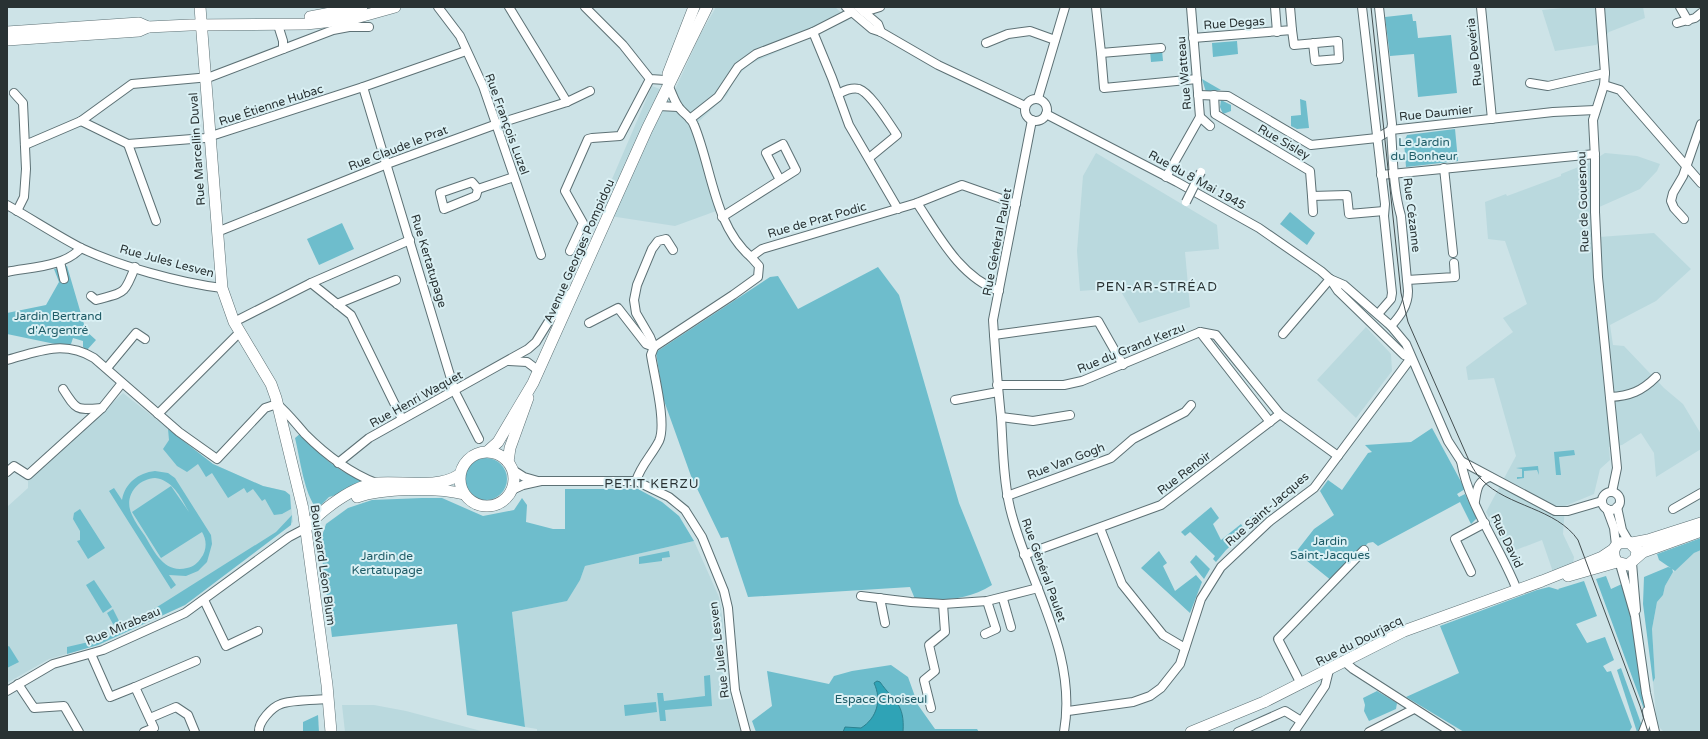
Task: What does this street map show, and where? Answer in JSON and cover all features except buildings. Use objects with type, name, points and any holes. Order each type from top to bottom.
[{"type":"main road","name":"Rue Marcellin Duval","points":[[200,7],[222,288]]},
{"type":"main road","points":[[266,24],[362,7]]},
{"type":"main road","points":[[7,40],[138,31],[148,27],[201,24],[306,24],[352,19],[395,7]]},
{"type":"main road","name":"Avenue Georges Pompidou","points":[[647,128],[659,106],[694,7]]},
{"type":"main road","name":"Avenue Georges Pompidou","points":[[488,451],[498,442],[539,371],[667,84],[707,7]]},
{"type":"main road","points":[[7,32],[139,23],[148,27]]},
{"type":"main road","name":"Rue Jules Lesven","points":[[222,288],[237,327],[271,384],[278,404]]},
{"type":"main road","name":"Avenue Georges Pompidou","points":[[511,466],[510,448],[522,420],[533,383]]},
{"type":"main road","name":"Boulevard Léon Blum","points":[[278,404],[306,528],[331,732]]},
{"type":"main road","points":[[488,451],[499,454],[511,466],[514,480],[512,490],[502,501],[489,506],[474,503],[464,494],[461,488],[459,474],[461,468],[469,458],[481,452],[488,451]]},
{"type":"main road","name":"Rue Jules Lesven","points":[[306,528],[328,507],[357,490],[376,483],[446,481],[459,474]]},
{"type":"main road","points":[[306,528],[311,527],[345,502],[367,493],[436,491],[464,494]]},
{"type":"main road","points":[[1701,523],[1645,541],[1631,543],[1622,541],[1615,547],[1614,558],[1619,563],[1634,561],[1643,552],[1701,531]]},
{"type":"main road","points":[[1631,543],[1637,550],[1634,561]]},
{"type":"main road","name":"Rue du Dourjacq","points":[[1192,732],[1264,702],[1404,631],[1542,581],[1602,557],[1615,547]]},
{"type":"main road","name":"Rue du Dourjacq","points":[[1542,581],[1584,572],[1611,563],[1619,563]]},
{"type":"street","name":"Rue François Luzel","points":[[438,7],[460,36],[483,86],[541,255]]},
{"type":"street","points":[[509,7],[567,102]]},
{"type":"street","points":[[585,7],[623,45],[650,79],[667,84],[678,107],[690,119],[709,166],[722,216],[730,233],[759,266],[758,276],[733,295],[654,347],[651,355],[662,423],[659,440],[642,466],[636,481]]},
{"type":"street","points":[[690,119],[718,97],[738,66],[757,54],[813,32],[855,10],[880,7]]},
{"type":"street","points":[[1038,98],[1065,7]]},
{"type":"street","points":[[1096,7],[1104,88],[1197,79]]},
{"type":"street","name":"Rue Watteau","points":[[1166,177],[1200,117],[1191,7]]},
{"type":"street","name":"Rue Degas","points":[[1275,7],[1277,32]]},
{"type":"street","points":[[1290,7],[1294,45],[1313,43]]},
{"type":"street","points":[[1362,7],[1381,175],[1392,293],[1391,299],[1378,314]]},
{"type":"street","name":"Rue Cézanne","points":[[1379,7],[1392,124],[1391,130],[1398,205],[1401,216],[1408,280],[1408,300],[1403,312],[1390,326]]},
{"type":"street","name":"Rue Devéria","points":[[1481,7],[1492,119]]},
{"type":"street","name":"Rue de Gouesnou","points":[[1600,7],[1605,73],[1604,85],[1595,110],[1592,128],[1595,154],[1595,212],[1598,277],[1617,468],[1612,492]]},
{"type":"street","points":[[1680,7],[1688,21]]},
{"type":"street","points":[[855,10],[878,24],[881,32]]},
{"type":"street","points":[[855,10],[872,29],[881,32],[938,65],[1025,106]]},
{"type":"street","points":[[1677,23],[1688,21],[1701,13]]},
{"type":"street","points":[[278,25],[283,41],[283,49]]},
{"type":"street","points":[[25,145],[81,121],[132,84],[205,79],[333,30],[369,26]]},
{"type":"street","name":"Rue Degas","points":[[1193,38],[1292,30]]},
{"type":"street","points":[[986,43],[1008,34],[1030,31],[1055,40]]},
{"type":"street","points":[[813,32],[849,125],[898,209]]},
{"type":"street","points":[[1101,53],[1161,48]]},
{"type":"street","name":"Rue Étienne Hubac","points":[[128,144],[209,137],[363,87],[466,51]]},
{"type":"street","points":[[1530,83],[1548,86],[1605,73]]},
{"type":"street","name":"Avenue Georges Pompidou","points":[[570,251],[582,223],[565,191],[588,139],[620,136],[650,79]]},
{"type":"street","points":[[1604,85],[1620,90],[1701,183]]},
{"type":"street","name":"Rue Kertatupage","points":[[363,87],[455,392],[479,439]]},
{"type":"street","points":[[838,94],[852,88],[860,89],[871,100],[896,135],[869,158]]},
{"type":"street","name":"Rue Claude le Prat","points":[[217,232],[387,164],[497,124],[567,102],[590,91]]},
{"type":"street","points":[[14,93],[23,103],[26,169],[24,197],[17,211]]},
{"type":"street","name":"Rue Daumier","points":[[1198,95],[1228,96],[1312,145],[1376,138],[1391,130],[1595,110]]},
{"type":"street","name":"Rue Sisley","points":[[1214,95],[1215,114],[1310,171],[1312,196]]},
{"type":"street","points":[[1038,98],[1046,104],[1046,114],[1040,120],[1032,120],[1025,114],[1025,106],[1030,100],[1038,98]]},
{"type":"street","points":[[659,106],[678,107]]},
{"type":"street","name":"Rue du 8 Mai 1945","points":[[1046,114],[1259,228],[1330,279],[1344,285],[1378,314],[1406,344],[1448,441],[1461,460],[1555,511],[1568,511],[1602,501]]},
{"type":"street","points":[[1200,117],[1210,126]]},
{"type":"street","name":"Rue Général Paulet","points":[[1032,120],[993,320],[1007,496],[1017,537],[1058,642],[1064,669],[1068,711],[1064,732]]},
{"type":"street","points":[[81,121],[128,144],[156,221]]},
{"type":"street","points":[[1684,219],[1674,208],[1671,201],[1672,193],[1683,176],[1701,124]]},
{"type":"street","points":[[1381,175],[1595,154]]},
{"type":"street","points":[[1444,168],[1453,253]]},
{"type":"street","points":[[1186,202],[1201,172]]},
{"type":"street","points":[[478,189],[514,177]]},
{"type":"street","points":[[722,216],[780,180]]},
{"type":"street","points":[[472,182],[478,189],[476,196],[444,208],[440,193],[472,182]]},
{"type":"street","name":"Rue de Prat Podic","points":[[751,257],[762,249],[917,204],[962,185],[1016,204]]},
{"type":"street","points":[[1313,212],[1312,196],[1347,195],[1349,214],[1384,211]]},
{"type":"street","points":[[917,204],[954,257],[985,285],[999,291]]},
{"type":"street","name":"Rue Jules Lesven","points":[[7,205],[81,248],[103,257],[199,286],[222,288]]},
{"type":"street","points":[[654,347],[636,313],[634,300],[637,285],[652,249],[658,241],[666,239],[673,250]]},
{"type":"street","points":[[158,414],[237,327],[251,314],[311,283],[410,240]]},
{"type":"street","points":[[7,272],[60,262],[69,258],[81,248]]},
{"type":"street","points":[[60,262],[64,279]]},
{"type":"street","points":[[1408,280],[1455,277],[1454,263]]},
{"type":"street","points":[[91,296],[96,300],[121,293],[127,288],[135,267]]},
{"type":"street","points":[[1283,334],[1330,279]]},
{"type":"street","name":"Rue du 8 Mai 1945","points":[[1330,279],[1338,290],[1404,355],[1412,358]]},
{"type":"street","points":[[337,304],[396,280]]},
{"type":"street","name":"Rue Henri Waquet","points":[[338,463],[369,438],[455,392],[528,349],[536,342],[549,321],[579,282]]},
{"type":"street","points":[[311,283],[351,315],[402,420]]},
{"type":"street","points":[[588,323],[618,308],[646,344],[654,347]]},
{"type":"street","points":[[994,335],[1098,321],[1123,365]]},
{"type":"street","points":[[107,368],[136,332],[145,339]]},
{"type":"street","points":[[1200,332],[1216,335],[1280,414],[1338,456]]},
{"type":"street","points":[[1200,332],[1270,422]]},
{"type":"street","name":"Rue du Grand Kerzu","points":[[998,389],[1064,385],[1090,379],[1200,332]]},
{"type":"street","points":[[7,360],[61,347],[75,348],[85,352],[107,368],[122,383],[193,443],[217,459],[265,408],[278,404]]},
{"type":"street","points":[[527,362],[528,349]]},
{"type":"street","name":"Rue Saint-Jacques","points":[[1068,711],[1115,706],[1150,696],[1170,679],[1180,664],[1201,599],[1221,567],[1270,521],[1314,488],[1412,358]]},
{"type":"street","points":[[509,361],[527,362],[539,371]]},
{"type":"street","points":[[1610,397],[1626,396],[1643,390],[1656,377]]},
{"type":"street","points":[[7,472],[14,466],[28,476],[102,408],[122,383]]},
{"type":"street","points":[[63,389],[74,406],[81,409],[102,408]]},
{"type":"street","points":[[954,400],[998,389]]},
{"type":"street","name":"Rue Jules Lesven","points":[[278,404],[322,450],[338,463],[376,483]]},
{"type":"street","name":"Rue Van Gogh","points":[[1007,496],[1111,458],[1133,439],[1185,412],[1191,405]]},
{"type":"street","name":"Rue Renoir","points":[[1024,555],[1161,505],[1280,414]]},
{"type":"street","points":[[1001,417],[1033,421],[1070,415]]},
{"type":"street","name":"Rue David","points":[[1461,460],[1464,475],[1475,502],[1517,590]]},
{"type":"street","name":"Rue Jules Lesven","points":[[511,466],[524,477],[541,481]]},
{"type":"street","points":[[1475,502],[1478,487],[1481,482],[1490,477]]},
{"type":"street","name":"Rue Jules Lesven","points":[[512,490],[523,485],[541,481],[636,481],[656,489],[676,502],[694,523],[702,537],[724,591],[728,608],[735,690],[746,732]]},
{"type":"street","points":[[1615,547],[1612,521],[1607,509],[1603,506],[1602,501],[1604,495],[1612,492],[1617,494],[1620,499],[1617,507],[1622,530],[1631,543]]},
{"type":"street","points":[[1673,509],[1701,493]]},
{"type":"street","points":[[1607,509],[1612,510],[1617,507]]},
{"type":"street","points":[[1471,572],[1455,539],[1485,524]]},
{"type":"street","name":"Rue Mirabeau","points":[[7,691],[53,664],[103,650],[184,613],[289,537],[306,528]]},
{"type":"street","points":[[1100,528],[1122,584],[1163,635],[1185,648]]},
{"type":"street","points":[[1301,684],[1278,639],[1364,550]]},
{"type":"street","points":[[1634,561],[1636,600],[1635,616]]},
{"type":"street","points":[[1619,563],[1635,616],[1646,692],[1648,720],[1644,732]]},
{"type":"street","points":[[861,596],[943,604],[988,601],[1038,588]]},
{"type":"street","points":[[880,598],[885,623]]},
{"type":"street","points":[[1003,598],[1011,626]]},
{"type":"street","points":[[204,600],[226,646],[258,631]]},
{"type":"street","points":[[985,634],[996,629],[988,601]]},
{"type":"street","points":[[931,708],[924,680],[935,671],[929,645],[944,632],[943,604]]},
{"type":"street","points":[[91,654],[110,697],[196,661]]},
{"type":"street","points":[[1345,662],[1350,667],[1451,732]]},
{"type":"street","points":[[1294,732],[1325,686],[1329,670]]},
{"type":"street","points":[[18,684],[34,708],[64,706],[79,732]]},
{"type":"street","points":[[135,687],[156,730],[144,732]]},
{"type":"street","points":[[1646,692],[1655,732]]},
{"type":"street","points":[[259,732],[260,723],[263,719],[281,704],[328,699]]},
{"type":"street","points":[[150,718],[176,707],[188,715],[195,732]]},
{"type":"street","points":[[1369,732],[1380,729],[1414,709]]},
{"type":"street","points":[[1238,732],[1285,711],[1301,721]]},
{"type":"shaded area","points":[[716,7],[835,7],[849,20],[750,64],[735,78],[727,95],[693,127],[719,210],[675,226],[597,214],[652,86],[673,94],[700,35]]},
{"type":"shaded area","points":[[1573,7],[1643,7],[1645,18],[1609,32],[1596,45],[1555,51],[1542,10]]},
{"type":"shaded area","points":[[1096,153],[1217,225],[1219,249],[1185,252],[1190,307],[1139,323],[1119,288],[1080,291],[1077,251],[1083,176]]},
{"type":"shaded area","points":[[1605,153],[1637,156],[1660,164],[1657,171],[1640,189],[1597,208],[1599,237],[1654,233],[1691,269],[1656,301],[1610,325],[1613,345],[1624,346],[1664,388],[1683,404],[1701,434],[1701,449],[1656,477],[1654,453],[1641,433],[1622,445],[1609,447],[1610,460],[1600,469],[1594,494],[1565,506],[1563,534],[1574,557],[1573,565],[1553,572],[1542,540],[1508,553],[1486,512],[1516,456],[1494,378],[1468,380],[1466,367],[1513,332],[1503,318],[1527,304],[1505,241],[1488,239],[1485,202],[1506,194],[1507,196],[1561,176],[1561,174],[1591,162]]},
{"type":"shaded area","points":[[1366,327],[1391,354],[1392,371],[1356,418],[1317,380]]},
{"type":"shaded area","points":[[123,393],[213,464],[263,486],[285,491],[290,495],[293,522],[185,605],[98,645],[49,659],[7,683],[7,507],[28,488],[28,481]]},
{"type":"shaded area","points":[[694,541],[719,597],[723,621],[726,682],[741,732],[537,732],[537,729],[525,727],[512,612],[566,601],[580,580],[585,566]]},
{"type":"shaded area","points":[[1701,550],[1701,732],[1664,732],[1657,725],[1653,682],[1655,678],[1652,629],[1657,602],[1663,595],[1665,586],[1673,572],[1694,553]]},
{"type":"shaded area","points":[[877,681],[880,682],[898,704],[902,715],[903,732],[843,732],[845,727],[861,728],[871,719],[878,702],[878,696],[874,683]]},
{"type":"shaded area","points":[[342,705],[374,705],[406,711],[485,732],[345,732]]},
{"type":"green space","points":[[1412,14],[1413,21],[1416,21],[1418,38],[1451,35],[1457,93],[1418,97],[1414,54],[1390,56],[1385,17]]},
{"type":"green space","points":[[1237,41],[1238,54],[1213,57],[1212,43]]},
{"type":"green space","points":[[1162,50],[1163,61],[1151,62],[1150,51]]},
{"type":"green space","points":[[1202,79],[1221,90],[1206,92]]},
{"type":"green space","points":[[1300,99],[1306,101],[1309,128],[1297,129],[1291,126],[1291,116],[1301,115]]},
{"type":"green space","points":[[1221,100],[1231,105],[1231,111],[1223,114],[1220,107]]},
{"type":"green space","name":"Le Jardin du Bonheur","points":[[1455,129],[1458,161],[1406,167],[1404,142],[1407,135]]},
{"type":"green space","points":[[1290,212],[1315,233],[1307,245],[1280,224]]},
{"type":"green space","points":[[342,223],[354,249],[319,265],[307,239]]},
{"type":"green space","name":"Jardin Bertrand d'Argentré","points":[[67,266],[86,331],[96,340],[87,350],[83,347],[83,341],[73,338],[71,344],[55,344],[7,334],[7,313],[46,305],[59,282],[54,269]]},
{"type":"green space","points":[[878,267],[899,295],[959,503],[992,585],[964,597],[935,600],[915,599],[910,587],[748,597],[728,537],[721,538],[691,476],[663,398],[656,352],[770,277],[778,276],[798,309]]},
{"type":"green space","name":"Jardin Saint-Jacques","points":[[1432,428],[1465,489],[1457,494],[1459,497],[1465,494],[1477,518],[1471,524],[1460,502],[1378,546],[1373,542],[1368,543],[1332,581],[1296,552],[1314,529],[1334,515],[1320,491],[1328,480],[1342,490],[1368,453],[1372,452],[1365,445],[1411,442]]},
{"type":"green space","points":[[168,429],[213,464],[263,486],[285,491],[290,495],[291,509],[282,514],[274,515],[265,499],[262,501],[253,489],[247,493],[244,488],[228,498],[212,473],[206,477],[198,464],[187,472],[177,466],[163,449],[169,440]]},
{"type":"green space","points":[[301,433],[315,449],[339,469],[368,481],[350,491],[329,497],[317,509],[306,485],[295,438]]},
{"type":"green space","points":[[1574,450],[1575,455],[1559,457],[1561,475],[1556,475],[1554,452]]},
{"type":"green space","points":[[482,458],[490,458],[498,461],[504,467],[507,479],[504,491],[498,497],[490,500],[482,500],[474,497],[468,491],[465,483],[465,475],[468,467],[474,461]]},
{"type":"green space","points":[[1538,466],[1539,475],[1537,470],[1524,471],[1524,478],[1517,479],[1517,477],[1522,477],[1522,469],[1516,468]]},
{"type":"green space","points":[[155,471],[168,473],[175,478],[211,535],[212,544],[207,562],[198,571],[186,576],[169,575],[176,585],[171,589],[109,491],[114,488],[122,500],[129,484],[143,474]],"holes":[[[148,479],[161,479],[167,482],[176,490],[189,512],[171,486],[132,512],[161,558],[202,532],[205,542],[204,552],[198,562],[193,566],[179,569],[172,568],[161,560],[132,515],[129,502],[133,490],[137,485]]]},
{"type":"green space","name":"Jardin de Kertatupage","points":[[565,489],[638,489],[662,502],[679,516],[694,541],[585,566],[580,580],[567,601],[512,612],[525,727],[467,715],[457,624],[332,637],[320,542],[326,524],[348,508],[372,500],[442,498],[483,516],[514,510],[522,498],[527,505],[526,522],[553,529],[565,529]]},
{"type":"green space","points":[[1211,507],[1219,518],[1213,524],[1221,540],[1241,524],[1246,532],[1226,550],[1216,562],[1213,559],[1215,556],[1190,532],[1185,536],[1181,532]]},
{"type":"green space","points":[[80,509],[105,548],[88,559],[77,541],[80,540],[80,531],[73,519],[74,513]]},
{"type":"green space","points":[[1256,514],[1261,521],[1250,530],[1244,521]]},
{"type":"green space","points":[[292,515],[291,525],[185,605],[98,645],[67,654],[67,647],[106,638],[127,626],[276,532]]},
{"type":"green space","points":[[1701,538],[1701,550],[1694,553],[1675,571],[1659,560],[1657,554]]},
{"type":"green space","points":[[669,551],[670,557],[662,558],[662,561],[639,564],[639,557]]},
{"type":"green space","points":[[1159,551],[1167,563],[1163,566],[1175,591],[1196,575],[1202,582],[1190,613],[1141,568]]},
{"type":"green space","points":[[1196,555],[1210,569],[1204,579],[1190,562]]},
{"type":"green space","points":[[1668,567],[1672,568],[1673,572],[1665,586],[1663,595],[1657,602],[1652,629],[1655,678],[1653,682],[1643,604],[1644,577]]},
{"type":"green space","points":[[1606,576],[1611,589],[1624,583],[1635,638],[1645,712],[1596,579]]},
{"type":"green space","points":[[94,580],[112,607],[103,613],[86,585]]},
{"type":"green space","points":[[1584,581],[1597,616],[1576,624],[1587,643],[1605,637],[1614,660],[1603,666],[1607,672],[1611,671],[1632,727],[1629,732],[1464,732],[1406,697],[1459,673],[1440,626],[1537,590],[1549,587],[1559,590],[1558,589]]},
{"type":"green space","points":[[113,609],[120,623],[117,626],[113,624],[107,613]]},
{"type":"green space","points":[[9,646],[19,662],[7,668],[7,647]]},
{"type":"green space","name":"Espace Choiseul","points":[[891,665],[908,677],[918,705],[935,729],[977,729],[979,732],[756,732],[752,721],[772,706],[767,671],[829,684],[834,676],[852,671]]},
{"type":"green space","points":[[1621,668],[1643,729],[1637,732],[1617,670]]},
{"type":"green space","points":[[710,675],[712,706],[665,710],[666,721],[660,721],[657,693],[663,693],[664,701],[705,696],[704,676]]},
{"type":"green space","points":[[1377,691],[1397,703],[1396,709],[1369,721],[1364,711],[1365,705],[1363,698]]},
{"type":"green space","points":[[656,702],[657,712],[625,716],[624,705]]},
{"type":"green space","points":[[318,715],[319,732],[303,732],[303,722]]},
{"type":"tram line","points":[[1371,7],[1401,293],[1408,322],[1477,475],[1493,489],[1505,496],[1557,521],[1569,529],[1578,540],[1640,706],[1648,732]]},
{"type":"district","name":"PEN-AR-STRÉAD","points":[[1157,286]]},
{"type":"district","name":"PETIT KERZU","points":[[652,483]]}]
